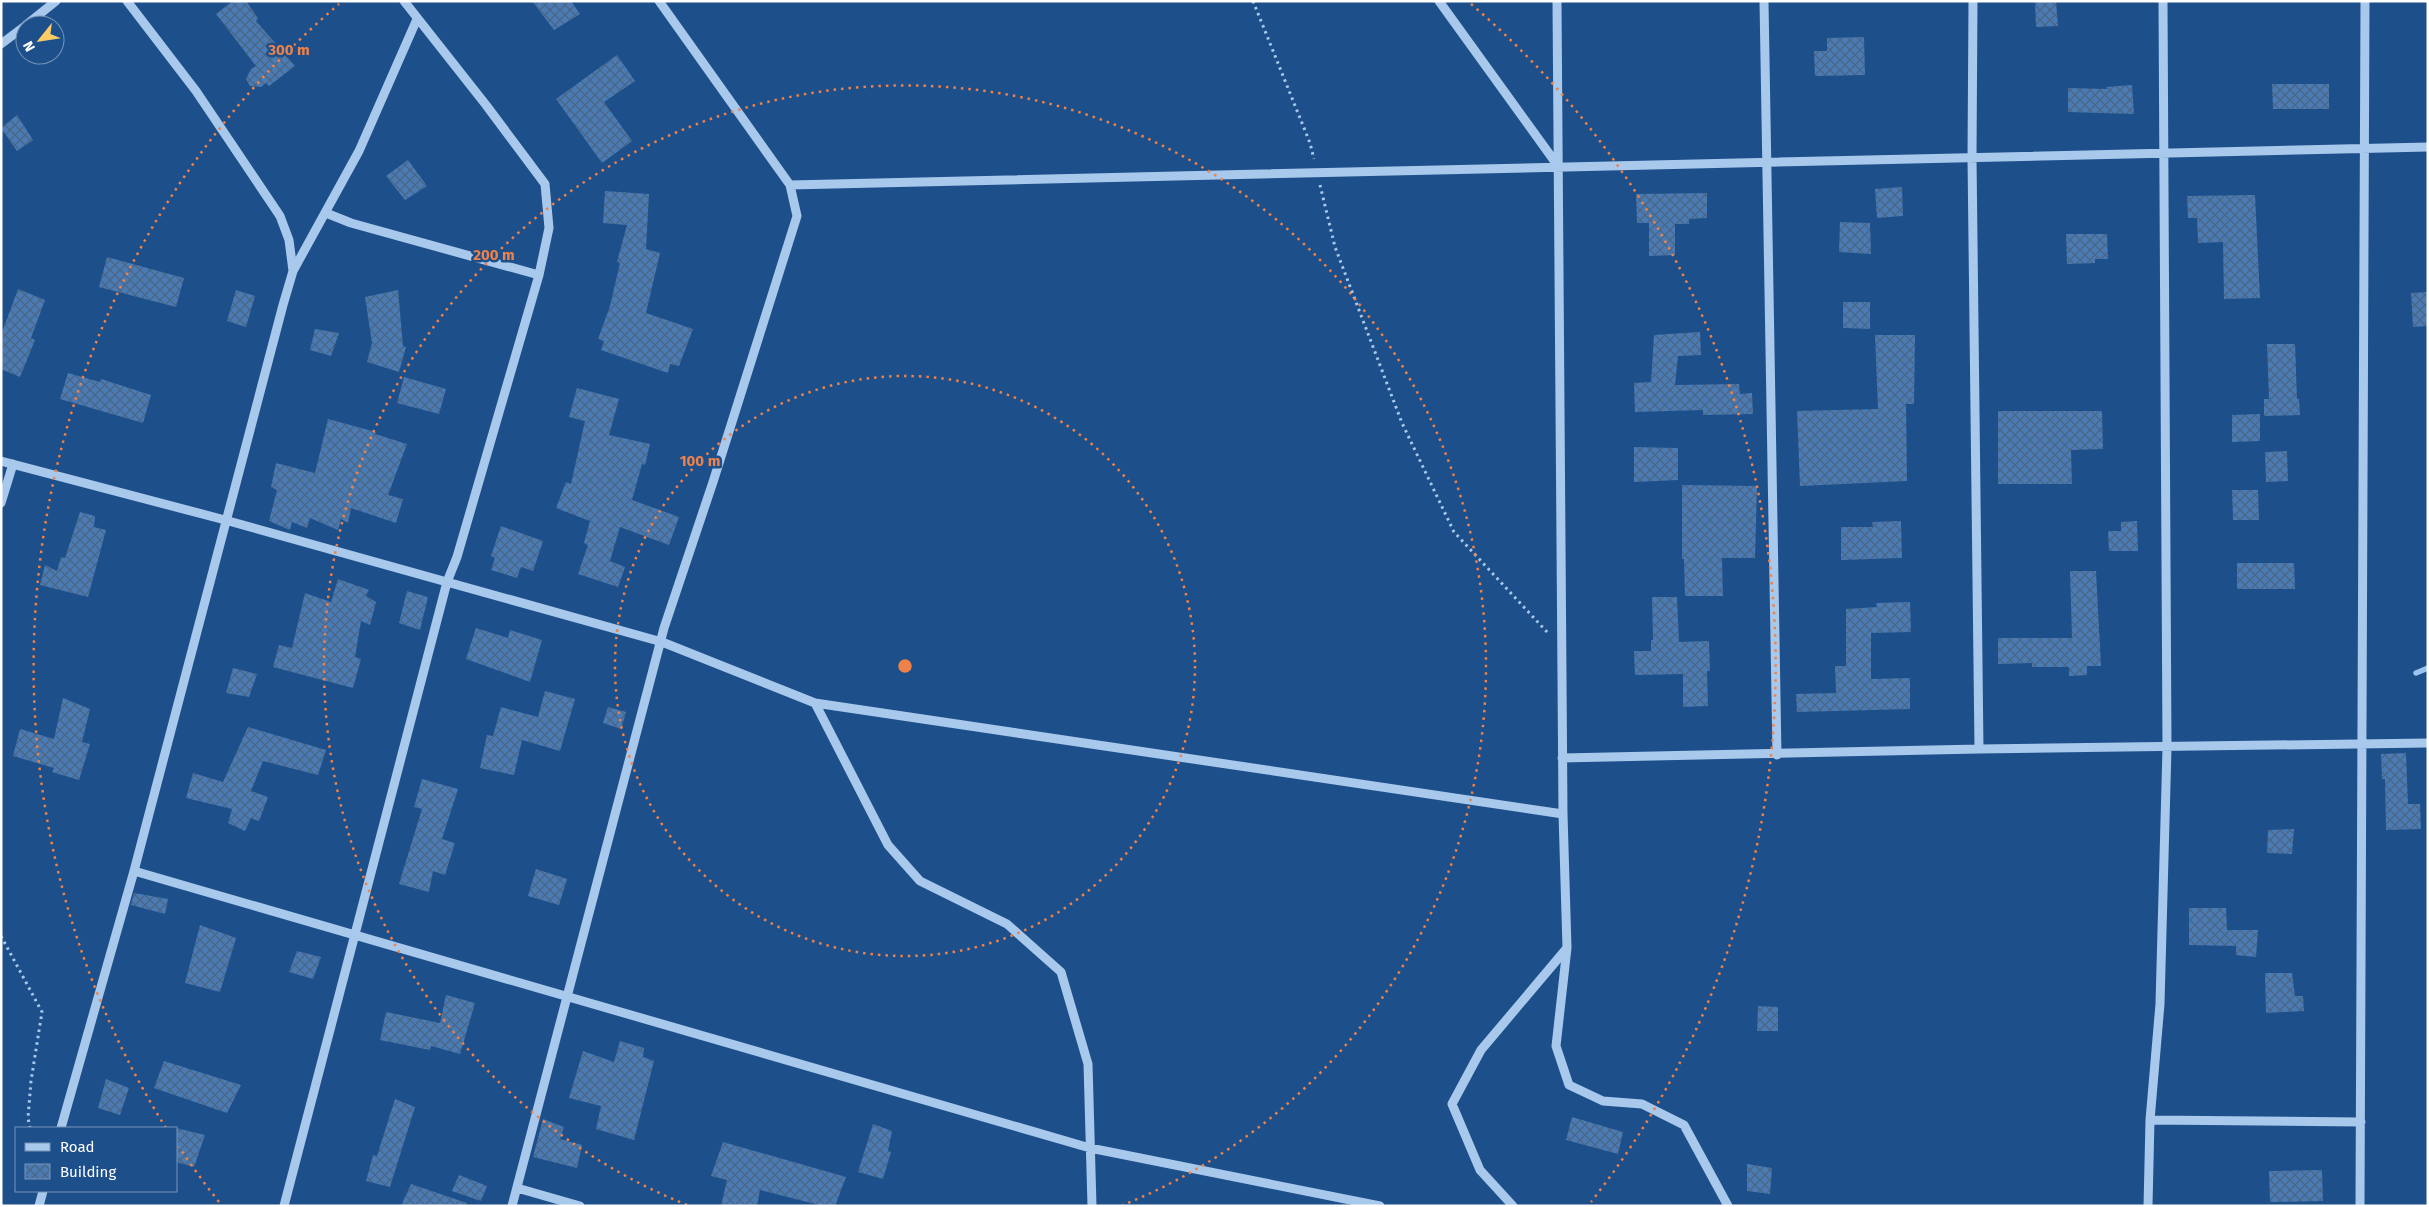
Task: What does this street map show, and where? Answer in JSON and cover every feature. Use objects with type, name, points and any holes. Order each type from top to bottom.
[{"type":"street","points":[[38,15],[56,1]]},
{"type":"street","points":[[127,1],[196,92],[280,216],[289,240],[293,271]]},
{"type":"street","points":[[284,1206],[447,582],[457,557],[539,275],[549,228],[545,184],[404,1]]},
{"type":"street","points":[[512,1206],[662,642],[664,628],[713,482],[797,216],[790,185],[659,1]]},
{"type":"street","points":[[1439,1],[1558,166]]},
{"type":"street","points":[[1557,1],[1562,758],[1567,948],[1556,1046],[1569,1085],[1603,1101],[1642,1104],[1684,1125],[1728,1206]]},
{"type":"street","points":[[1764,1],[1778,755]]},
{"type":"street","points":[[1973,1],[1972,157],[1979,749]]},
{"type":"street","points":[[2148,1206],[2150,1120],[2160,1004],[2167,748],[2163,1]]},
{"type":"street","points":[[2360,1206],[2365,1]]},
{"type":"street","points":[[61,1127],[134,871],[225,520],[293,271],[360,151],[417,19]]},
{"type":"street","points":[[1,44],[15,33]]},
{"type":"street","points":[[790,185],[2428,146]]},
{"type":"street","points":[[326,213],[351,223],[539,275]]},
{"type":"street","points":[[1,461],[225,520],[662,642],[815,703],[1563,814]]},
{"type":"street","points":[[1,503],[13,464]]},
{"type":"street","points":[[815,703],[888,845],[920,881],[1007,924],[1061,972],[1088,1064],[1092,1206]]},
{"type":"street","points":[[1562,758],[1778,755],[1979,749],[2167,748],[2428,743]]},
{"type":"street","points":[[134,871],[1090,1148],[1380,1206]]},
{"type":"street","points":[[1513,1206],[1480,1170],[1452,1104],[1481,1050],[1567,948]]},
{"type":"street","points":[[2150,1120],[2361,1122]]},
{"type":"street","points":[[517,1188],[580,1206]]},
{"type":"street","points":[[39,1206],[43,1192]]},
{"type":"path","points":[[1253,1],[1310,143],[1334,247],[1402,424],[1454,532],[1562,647]]},
{"type":"path","points":[[1,936],[42,1012],[31,1081],[28,1118],[30,1127]]},
{"type":"building","points":[[233,1],[246,1],[258,18],[256,21],[295,66],[269,86],[266,83],[261,87],[250,86],[246,79],[251,69],[256,66],[216,14]]},
{"type":"building","points":[[532,1],[571,1],[580,14],[554,30]]},
{"type":"building","points":[[2035,1],[2056,1],[2058,26],[2036,27]]},
{"type":"building","points":[[1864,37],[1865,75],[1815,76],[1814,51],[1827,51],[1827,38]]},
{"type":"building","points":[[617,55],[635,81],[604,102],[632,141],[602,163],[556,99]]},
{"type":"building","points":[[2272,84],[2329,84],[2329,109],[2273,109]]},
{"type":"building","points":[[2132,85],[2134,114],[2068,112],[2068,88],[2107,89],[2106,87]]},
{"type":"building","points":[[17,115],[33,140],[17,151],[1,128]]},
{"type":"building","points":[[408,160],[427,186],[405,200],[386,176]]},
{"type":"building","points":[[1902,187],[1903,216],[1877,218],[1875,189]]},
{"type":"building","points":[[605,191],[649,194],[646,249],[660,253],[646,313],[693,329],[679,366],[670,364],[668,373],[601,350],[604,341],[598,339],[610,306],[620,263],[617,262],[627,225],[603,223]]},
{"type":"building","points":[[1707,193],[1707,218],[1689,219],[1689,224],[1675,224],[1675,255],[1649,256],[1649,223],[1637,223],[1636,194]]},
{"type":"building","points":[[2255,195],[2260,298],[2224,299],[2223,242],[2198,243],[2197,218],[2188,218],[2187,196]]},
{"type":"building","points":[[1840,222],[1870,223],[1871,254],[1839,252]]},
{"type":"building","points":[[2066,234],[2107,234],[2108,259],[2095,259],[2095,263],[2067,264]]},
{"type":"building","points":[[107,257],[184,278],[176,307],[99,287]]},
{"type":"building","points":[[18,289],[45,300],[31,338],[35,340],[20,377],[1,369],[1,335]]},
{"type":"building","points":[[236,290],[255,296],[246,327],[227,321]]},
{"type":"building","points":[[398,290],[403,346],[406,347],[399,372],[367,362],[372,343],[365,297]]},
{"type":"building","points":[[2428,292],[2428,326],[2413,327],[2411,293]]},
{"type":"building","points":[[1843,302],[1870,302],[1870,329],[1843,328]]},
{"type":"building","points":[[315,329],[339,333],[331,356],[310,350]]},
{"type":"building","points":[[1700,332],[1701,355],[1678,356],[1675,385],[1739,384],[1740,394],[1752,393],[1753,414],[1703,415],[1703,410],[1635,412],[1634,383],[1651,382],[1654,335]]},
{"type":"building","points":[[1875,335],[1915,335],[1914,404],[1906,404],[1907,481],[1800,486],[1797,411],[1878,409]]},
{"type":"building","points":[[2267,344],[2295,344],[2297,399],[2299,399],[2300,415],[2264,416],[2264,399],[2269,399]]},
{"type":"building","points":[[68,373],[100,382],[101,379],[151,395],[143,423],[60,399]]},
{"type":"building","points":[[404,377],[446,389],[439,414],[397,403]]},
{"type":"building","points":[[577,388],[619,399],[609,435],[650,444],[645,465],[642,464],[632,500],[679,517],[669,545],[620,527],[610,561],[625,567],[618,587],[578,574],[588,545],[584,543],[590,521],[556,508],[566,482],[571,484],[585,421],[569,417]]},
{"type":"building","points":[[1998,411],[2102,411],[2103,449],[2071,450],[2072,484],[1998,484]]},
{"type":"building","points":[[2260,414],[2260,441],[2232,442],[2232,415]]},
{"type":"building","points":[[328,419],[376,432],[375,434],[407,444],[388,495],[403,499],[396,523],[351,508],[348,523],[341,519],[338,530],[310,518],[307,528],[292,522],[290,530],[269,521],[277,490],[271,487],[276,463],[315,473]]},
{"type":"building","points":[[1634,447],[1678,448],[1678,480],[1634,482]]},
{"type":"building","points":[[2287,451],[2288,481],[2266,482],[2265,452]]},
{"type":"building","points":[[1682,485],[1757,486],[1755,558],[1722,558],[1723,596],[1685,596],[1684,559],[1682,559]]},
{"type":"building","points":[[2232,490],[2258,490],[2259,520],[2233,520]]},
{"type":"building","points":[[80,512],[95,516],[94,527],[106,530],[88,597],[40,585],[45,565],[57,571],[61,557],[65,558]]},
{"type":"building","points":[[1901,521],[1902,558],[1841,560],[1841,527],[1873,527],[1872,522]]},
{"type":"building","points":[[2137,521],[2138,551],[2109,551],[2108,531],[2121,531],[2121,522]]},
{"type":"building","points":[[501,526],[543,541],[533,571],[521,567],[517,578],[491,570],[495,558],[491,556]]},
{"type":"building","points":[[2237,563],[2294,563],[2295,589],[2237,589]]},
{"type":"building","points":[[2070,571],[2096,571],[2101,666],[2087,666],[2087,675],[2069,676],[2069,667],[2032,667],[2032,663],[1998,664],[1998,638],[2072,638]]},
{"type":"building","points":[[338,579],[369,590],[366,596],[376,602],[370,625],[361,621],[355,657],[361,659],[353,688],[273,667],[279,645],[292,648],[305,593],[331,602]]},
{"type":"building","points":[[407,591],[428,597],[420,630],[399,623]]},
{"type":"building","points":[[1652,597],[1677,597],[1679,642],[1709,641],[1710,671],[1707,671],[1708,706],[1683,707],[1683,674],[1635,675],[1634,651],[1651,651],[1651,640],[1653,640]]},
{"type":"building","points":[[1910,602],[1911,632],[1871,633],[1871,679],[1910,678],[1910,709],[1797,712],[1796,694],[1836,693],[1835,666],[1846,666],[1846,609],[1877,607],[1876,603]]},
{"type":"building","points":[[476,628],[508,638],[510,630],[542,640],[530,682],[466,659]]},
{"type":"building","points":[[233,668],[257,674],[249,697],[226,693]]},
{"type":"building","points":[[545,691],[575,699],[560,751],[522,740],[514,775],[480,768],[487,735],[493,736],[501,707],[538,717]]},
{"type":"building","points":[[63,698],[90,709],[82,742],[90,744],[79,780],[52,772],[54,768],[13,756],[20,729],[54,739]]},
{"type":"building","points":[[608,707],[626,712],[621,729],[603,723]]},
{"type":"building","points":[[248,727],[326,750],[318,775],[263,761],[251,791],[268,797],[259,821],[251,818],[245,831],[228,823],[232,809],[186,798],[193,773],[223,782]]},
{"type":"building","points":[[2406,753],[2408,804],[2420,804],[2421,829],[2386,830],[2385,779],[2382,779],[2381,754]]},
{"type":"building","points":[[422,779],[458,789],[442,839],[455,843],[445,875],[433,871],[429,892],[399,884],[422,809],[414,807]]},
{"type":"building","points":[[2294,829],[2292,854],[2267,853],[2268,830]]},
{"type":"building","points":[[536,869],[567,879],[559,905],[528,896]]},
{"type":"building","points":[[134,893],[168,899],[165,914],[131,905]]},
{"type":"building","points":[[2189,908],[2226,908],[2227,930],[2258,930],[2256,957],[2236,955],[2236,946],[2189,945]]},
{"type":"building","points":[[200,925],[236,938],[220,992],[185,983]]},
{"type":"building","points":[[297,951],[321,957],[313,979],[289,972]]},
{"type":"building","points":[[2265,973],[2292,973],[2295,996],[2303,996],[2304,1011],[2266,1013]]},
{"type":"building","points":[[446,995],[475,1003],[460,1054],[431,1046],[430,1050],[380,1040],[386,1012],[440,1023]]},
{"type":"building","points":[[1758,1006],[1778,1007],[1778,1031],[1757,1031]]},
{"type":"building","points":[[620,1041],[644,1048],[643,1057],[654,1061],[634,1140],[596,1129],[601,1106],[569,1098],[583,1051],[614,1062]]},
{"type":"building","points":[[164,1061],[241,1085],[227,1113],[154,1088]]},
{"type":"building","points":[[106,1079],[129,1088],[120,1115],[98,1108]]},
{"type":"building","points":[[395,1099],[415,1107],[390,1187],[366,1181],[373,1155],[377,1156]]},
{"type":"building","points":[[1572,1117],[1623,1132],[1618,1154],[1566,1140]]},
{"type":"building","points":[[543,1119],[564,1127],[560,1139],[582,1145],[577,1168],[533,1157]]},
{"type":"building","points":[[873,1124],[892,1131],[888,1151],[891,1152],[883,1179],[858,1172]]},
{"type":"building","points":[[178,1128],[205,1135],[194,1167],[178,1163]]},
{"type":"building","points":[[723,1142],[846,1177],[835,1206],[823,1206],[760,1190],[757,1206],[721,1206],[727,1180],[711,1176]]},
{"type":"building","points":[[1747,1164],[1772,1168],[1770,1194],[1747,1191]]},
{"type":"building","points":[[2322,1170],[2323,1201],[2270,1202],[2269,1171]]},
{"type":"building","points":[[459,1175],[487,1186],[481,1201],[452,1191]]},
{"type":"building","points":[[411,1184],[467,1203],[466,1206],[401,1206]]},
{"type":"waterway","points":[[2416,673],[2428,668]]}]
